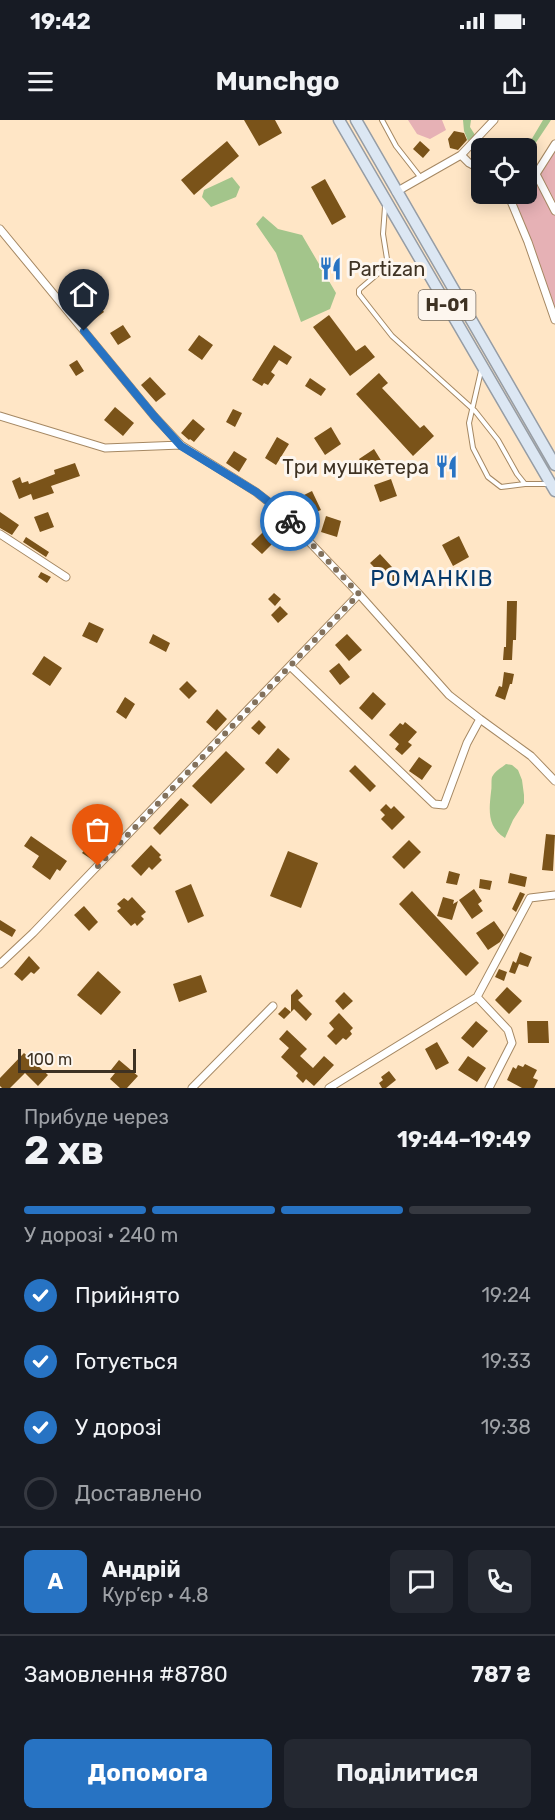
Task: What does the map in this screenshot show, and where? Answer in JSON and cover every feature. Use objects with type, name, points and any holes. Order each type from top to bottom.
[{"type":"main road","name":"Н-01","points":[[339,120],[553,488]]},
{"type":"main road","name":"Н-01","points":[[356,120],[555,465]]},
{"type":"street","points":[[396,192],[461,155],[494,120]]},
{"type":"street","points":[[537,172],[555,144]]},
{"type":"street","points":[[461,155],[471,164]]},
{"type":"street","points":[[537,176],[555,211]]},
{"type":"street","points":[[512,204],[555,320]]},
{"type":"street","points":[[0,229],[181,446],[256,492],[279,510],[359,594],[449,695],[531,756],[555,781]]},
{"type":"street","points":[[0,416],[105,448],[181,446]]},
{"type":"street","points":[[0,534],[66,577]]},
{"type":"street","points":[[0,963],[33,933],[359,594]]},
{"type":"street","points":[[290,666],[434,804],[444,805],[467,743],[480,719]]},
{"type":"street","points":[[329,1088],[477,996],[530,898],[555,895]]},
{"type":"street","points":[[477,996],[508,1030],[512,1043],[489,1088]]},
{"type":"street","points":[[192,1088],[273,1006]]},
{"type":"lane","points":[[382,120],[396,146],[422,178]]},
{"type":"lane","points":[[386,200],[383,234],[388,265],[361,288],[359,294],[392,336],[473,408],[498,440],[525,484]]},
{"type":"lane","points":[[483,366],[469,423],[473,448],[488,477],[501,487],[525,484],[553,488]]},
{"type":"shaded area","points":[[408,120],[442,120],[446,130],[430,139],[417,134]]},
{"type":"shaded area","points":[[463,120],[471,120],[470,127],[475,135],[468,141]]},
{"type":"shaded area","points":[[543,120],[551,120],[537,141],[537,138],[532,138]]},
{"type":"shaded area","points":[[555,144],[555,321],[512,204],[537,204],[537,172]]},
{"type":"shaded area","points":[[232,177],[240,187],[236,197],[211,207],[202,197],[204,190]]},
{"type":"shaded area","points":[[263,216],[278,229],[302,235],[336,293],[330,309],[301,322],[276,253],[256,224]]},
{"type":"shaded area","points":[[506,764],[518,770],[522,780],[524,803],[505,838],[499,834],[492,823],[490,805],[492,777]]},
{"type":"building","points":[[244,120],[275,120],[282,133],[259,146]]},
{"type":"building","points":[[454,131],[464,133],[467,140],[458,150],[450,148],[448,139]]},
{"type":"building","points":[[227,141],[239,156],[194,195],[181,180]]},
{"type":"building","points":[[420,141],[430,150],[423,158],[413,149]]},
{"type":"building","points":[[325,179],[346,217],[332,225],[311,187]]},
{"type":"building","points":[[99,305],[104,312],[92,321],[87,314]]},
{"type":"building","points":[[329,315],[356,351],[365,345],[375,357],[350,376],[313,327]]},
{"type":"building","points":[[123,325],[131,337],[118,345],[110,333]]},
{"type":"building","points":[[199,335],[213,345],[202,360],[188,350]]},
{"type":"building","points":[[274,345],[292,357],[287,365],[279,360],[271,372],[275,375],[268,385],[264,383],[262,386],[252,380]]},
{"type":"building","points":[[77,360],[84,371],[76,376],[69,365]]},
{"type":"building","points":[[379,373],[388,383],[382,388],[420,428],[424,425],[434,436],[413,456],[356,394]]},
{"type":"building","points":[[150,377],[166,394],[156,402],[141,385]]},
{"type":"building","points":[[310,378],[326,389],[321,396],[305,386]]},
{"type":"building","points":[[115,407],[134,423],[123,436],[104,420]]},
{"type":"building","points":[[233,409],[242,413],[235,427],[226,422]]},
{"type":"building","points":[[193,419],[205,429],[194,442],[181,433]]},
{"type":"building","points":[[331,427],[341,444],[325,455],[314,438]]},
{"type":"building","points":[[277,437],[289,444],[276,465],[265,458]]},
{"type":"building","points":[[374,449],[382,462],[367,472],[359,459]]},
{"type":"building","points":[[234,451],[247,459],[239,472],[226,463]]},
{"type":"building","points":[[75,463],[80,476],[51,486],[54,493],[33,500],[31,494],[19,499],[12,481],[20,477],[22,483],[28,481],[29,484],[55,474],[54,470]]},
{"type":"building","points":[[391,479],[397,496],[380,502],[374,485]]},
{"type":"building","points":[[312,491],[321,510],[304,517],[296,499]]},
{"type":"building","points":[[0,512],[19,525],[12,535],[0,528]]},
{"type":"building","points":[[48,512],[54,527],[40,532],[34,517]]},
{"type":"building","points":[[326,516],[341,521],[337,537],[321,532]]},
{"type":"building","points":[[265,530],[276,540],[262,554],[251,544]]},
{"type":"building","points":[[459,536],[469,557],[453,566],[442,545]]},
{"type":"building","points":[[26,537],[49,552],[46,557],[23,542]]},
{"type":"building","points":[[380,554],[403,579],[394,588],[370,563]]},
{"type":"building","points":[[41,572],[51,577],[47,583],[38,577]]},
{"type":"building","points":[[274,593],[281,599],[275,606],[268,599]]},
{"type":"building","points":[[507,601],[517,601],[516,640],[513,640],[512,660],[503,660],[504,647],[506,647]]},
{"type":"building","points":[[280,606],[288,614],[278,623],[271,615]]},
{"type":"building","points":[[89,622],[104,629],[97,643],[82,636]]},
{"type":"building","points":[[153,634],[170,643],[166,652],[149,643]]},
{"type":"building","points":[[347,634],[362,650],[349,661],[335,645]]},
{"type":"building","points":[[44,656],[62,668],[50,686],[32,674]]},
{"type":"building","points":[[339,663],[350,677],[340,685],[329,671]]},
{"type":"building","points":[[504,672],[514,674],[505,700],[495,696],[499,686],[502,687]]},
{"type":"building","points":[[187,681],[197,691],[189,699],[179,689]]},
{"type":"building","points":[[373,692],[386,704],[372,720],[359,708]]},
{"type":"building","points":[[125,697],[135,704],[126,719],[116,712]]},
{"type":"building","points":[[217,709],[227,719],[216,731],[206,722]]},
{"type":"building","points":[[259,720],[266,727],[259,735],[251,728]]},
{"type":"building","points":[[405,722],[417,732],[408,742],[412,745],[402,755],[395,749],[399,744],[389,735],[400,723],[403,725]]},
{"type":"building","points":[[278,748],[290,759],[277,774],[265,763]]},
{"type":"building","points":[[226,751],[245,769],[211,804],[192,786]]},
{"type":"building","points":[[419,757],[432,766],[422,780],[409,771]]},
{"type":"building","points":[[355,765],[376,786],[370,792],[349,771]]},
{"type":"building","points":[[181,798],[189,805],[160,835],[153,828]]},
{"type":"building","points":[[386,804],[391,809],[394,806],[405,817],[392,830],[381,819],[385,815],[380,810]]},
{"type":"building","points":[[546,834],[555,835],[553,871],[542,870]]},
{"type":"building","points":[[31,836],[67,861],[60,871],[57,869],[50,880],[32,867],[39,856],[24,846]]},
{"type":"building","points":[[409,840],[421,852],[404,869],[392,857]]},
{"type":"building","points":[[98,841],[106,847],[94,861],[82,853],[87,847],[91,850]]},
{"type":"building","points":[[151,845],[161,855],[159,857],[162,860],[152,870],[149,867],[141,876],[131,866]]},
{"type":"building","points":[[288,851],[318,863],[301,908],[270,896]]},
{"type":"building","points":[[449,871],[460,874],[457,885],[446,883]]},
{"type":"building","points":[[510,873],[527,877],[525,887],[508,883]]},
{"type":"building","points":[[480,879],[492,881],[490,890],[479,888]]},
{"type":"building","points":[[191,884],[204,916],[188,923],[175,891]]},
{"type":"building","points":[[474,889],[482,901],[478,904],[483,911],[472,919],[459,900]]},
{"type":"building","points":[[412,891],[479,963],[466,976],[399,904]]},
{"type":"building","points":[[520,892],[525,894],[516,912],[512,909]]},
{"type":"building","points":[[132,897],[146,912],[141,916],[144,919],[137,926],[135,923],[131,926],[117,911],[121,908],[117,904],[124,898],[128,901]]},
{"type":"building","points":[[443,897],[454,900],[453,904],[458,901],[452,920],[437,916]]},
{"type":"building","points":[[84,906],[98,922],[89,931],[74,915]]},
{"type":"building","points":[[0,920],[16,930],[12,937],[0,930]]},
{"type":"building","points":[[494,921],[504,935],[500,942],[488,950],[476,933]]},
{"type":"building","points":[[520,952],[532,957],[528,967],[519,964],[515,974],[509,972],[513,961],[516,963]]},
{"type":"building","points":[[29,956],[40,968],[34,974],[31,972],[22,981],[14,974]]},
{"type":"building","points":[[499,969],[507,972],[504,981],[495,977]]},
{"type":"building","points":[[98,971],[121,992],[101,1015],[77,995]]},
{"type":"building","points":[[201,975],[207,992],[179,1002],[173,984]]},
{"type":"building","points":[[507,987],[522,1001],[509,1014],[495,1000]]},
{"type":"building","points":[[297,989],[303,996],[298,1000],[312,1014],[306,1021],[294,1009],[291,1012],[291,995]]},
{"type":"building","points":[[344,992],[353,1001],[343,1010],[335,1001]]},
{"type":"building","points":[[285,1007],[291,1012],[284,1019],[278,1014]]},
{"type":"building","points":[[339,1013],[353,1028],[350,1031],[352,1034],[346,1040],[343,1038],[336,1045],[327,1036],[334,1029],[329,1023]]},
{"type":"building","points":[[476,1021],[488,1031],[473,1048],[461,1038]]},
{"type":"building","points":[[527,1021],[548,1021],[549,1043],[528,1043]]},
{"type":"building","points":[[287,1030],[307,1049],[300,1056],[313,1068],[324,1056],[334,1065],[314,1086],[306,1079],[303,1083],[296,1076],[298,1073],[281,1057],[289,1048],[279,1039]]},
{"type":"building","points":[[437,1042],[449,1063],[436,1070],[425,1049]]},
{"type":"building","points":[[24,1053],[48,1075],[38,1086],[25,1073],[10,1088],[2,1088],[0,1078]]},
{"type":"building","points":[[468,1056],[486,1068],[477,1082],[458,1070]]},
{"type":"building","points":[[119,1060],[138,1076],[127,1088],[120,1088],[110,1079],[115,1073],[111,1070]]},
{"type":"building","points":[[525,1064],[537,1070],[533,1078],[538,1080],[534,1088],[522,1088],[507,1080],[513,1067],[516,1069],[518,1065],[523,1067]]},
{"type":"building","points":[[389,1071],[396,1080],[386,1088],[382,1088],[379,1083],[383,1080],[381,1077]]},
{"type":"way so far","points":[[98,866],[359,594],[290,521]]},
{"type":"place","name":"Partizan","points":[[330,269]]},
{"type":"place","name":"Три мушкетера","points":[[447,467]]},
{"type":"district","name":"РОМАНКІВ","points":[[432,578]]},
{"type":"route","points":[[84,331],[181,446],[256,492],[290,521]]}]
